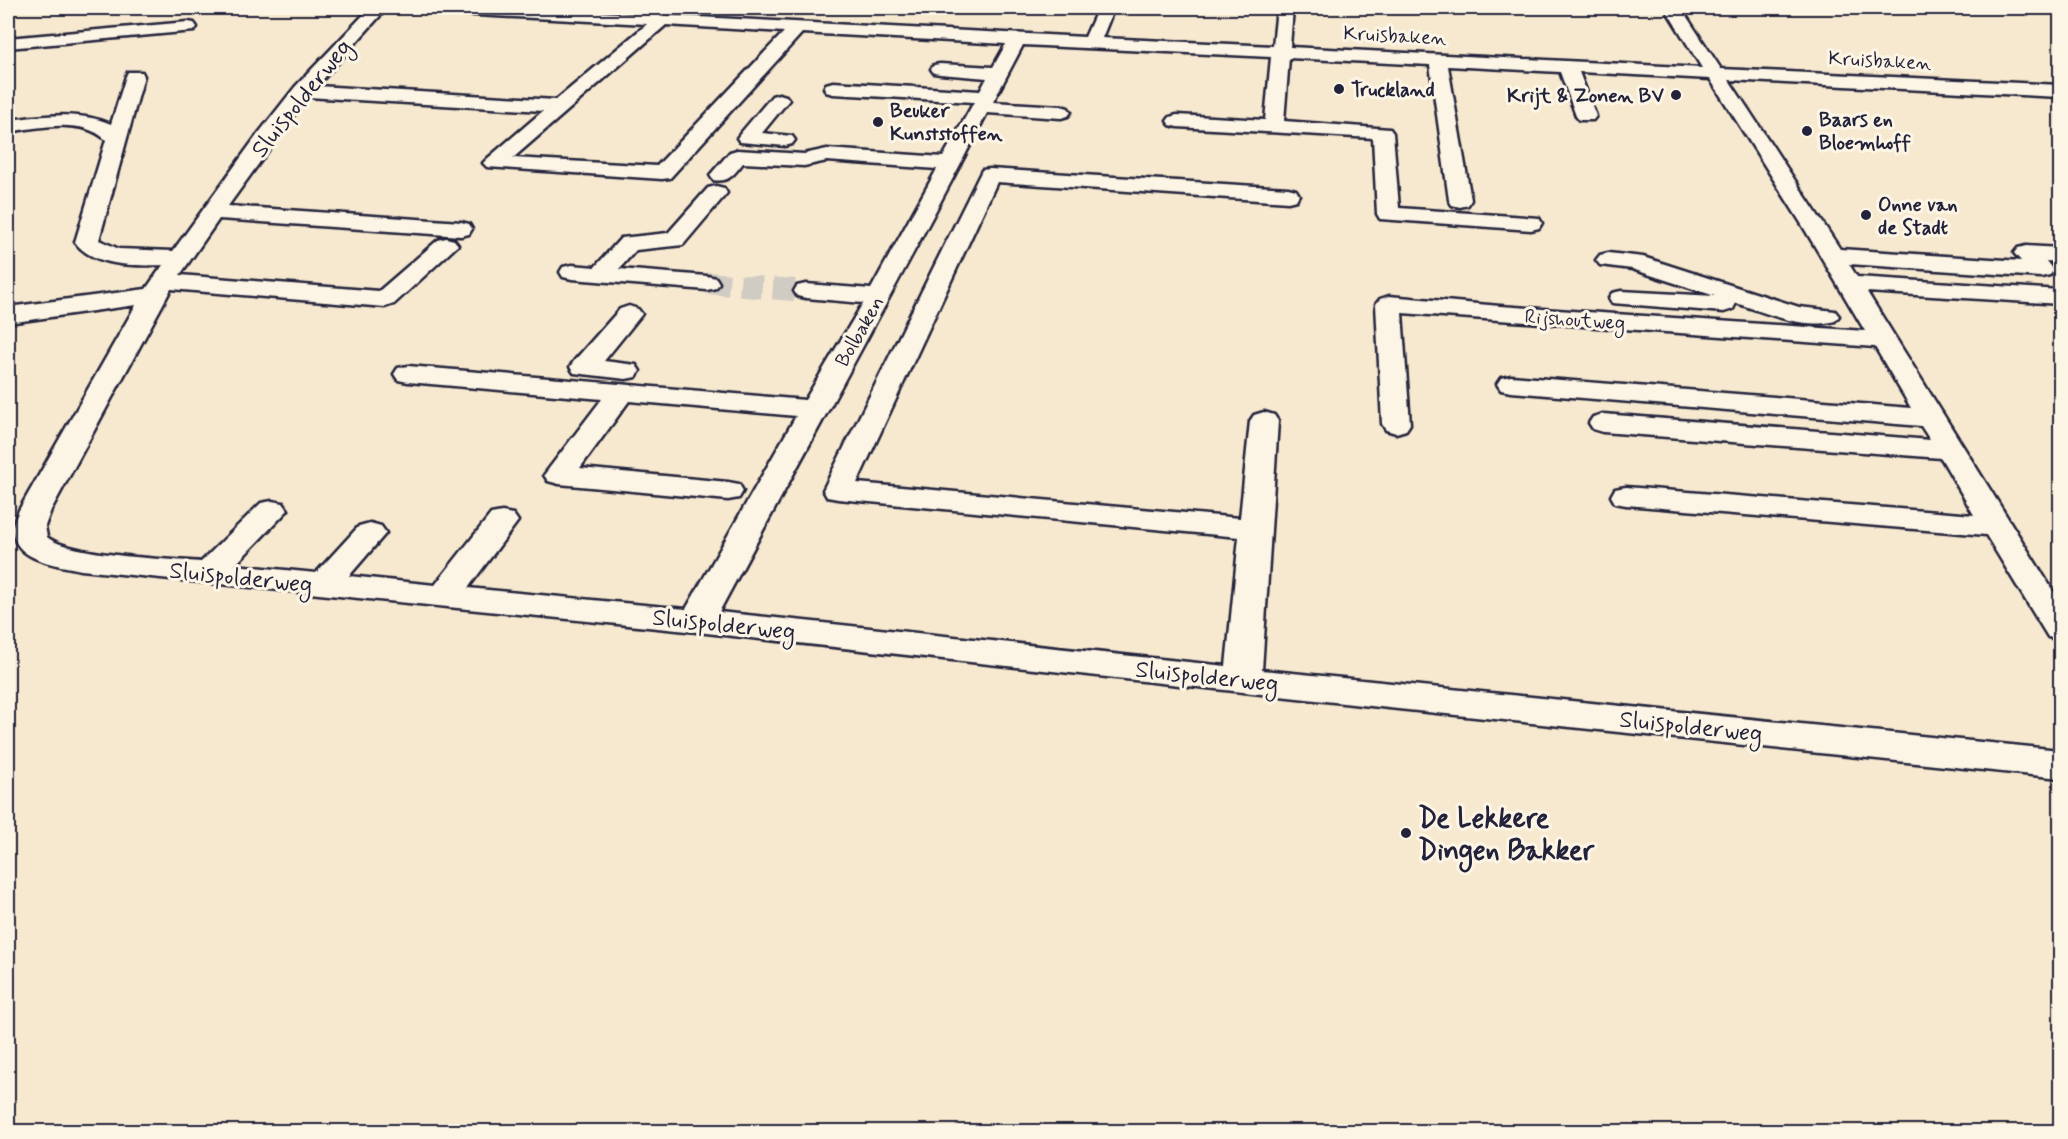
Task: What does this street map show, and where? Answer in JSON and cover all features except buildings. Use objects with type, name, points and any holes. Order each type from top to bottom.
[{"type":"street","points":[[8,43],[186,34],[195,8]]},
{"type":"street","name":"Sluispolderweg","points":[[379,8],[303,91],[211,212],[159,288],[35,510],[29,528],[34,543],[48,553],[81,560],[698,621],[1243,680],[2061,764]]},
{"type":"street","name":"Kruisbaken","points":[[439,8],[751,25],[791,20],[944,30],[1007,56],[1061,36],[1091,42],[2061,91]]},
{"type":"street","points":[[751,25],[767,8]]},
{"type":"street","points":[[1091,42],[1106,8]]},
{"type":"street","points":[[1274,126],[1285,8]]},
{"type":"street","points":[[1673,8],[1715,74],[1811,207],[1832,256],[2061,629]]},
{"type":"street","points":[[662,20],[494,163],[662,174],[791,20]]},
{"type":"street","points":[[1332,55],[1342,77],[1351,56]]},
{"type":"street","points":[[945,62],[1007,56]]},
{"type":"street","name":"Bolbaken","points":[[698,621],[879,297],[1007,56]]},
{"type":"street","points":[[1438,60],[1460,200]]},
{"type":"street","points":[[1567,66],[1586,116]]},
{"type":"street","points":[[135,76],[87,242],[98,251],[115,256],[179,258]]},
{"type":"street","points":[[833,88],[1061,112]]},
{"type":"street","points":[[303,91],[560,106]]},
{"type":"street","points":[[779,100],[747,138],[810,142],[827,155]]},
{"type":"street","points":[[1177,121],[1383,133],[1388,214],[1531,223]]},
{"type":"street","points":[[8,126],[85,122],[109,129],[116,138]]},
{"type":"street","points":[[601,274],[629,243],[675,240],[719,184],[737,156],[804,160],[827,155],[950,164]]},
{"type":"street","points":[[1255,530],[838,490],[990,175],[1288,195]]},
{"type":"street","points":[[8,315],[159,288],[385,299],[453,237],[211,212]]},
{"type":"street","points":[[1832,256],[2041,270],[2026,253],[2061,255]]},
{"type":"street","points":[[1608,260],[1635,262],[1797,314],[1876,329]]},
{"type":"street","points":[[572,272],[707,283]]},
{"type":"street","points":[[1850,284],[2061,297]]},
{"type":"street","points":[[806,291],[879,297]]},
{"type":"street","points":[[1621,298],[1772,307]]},
{"type":"street","name":"Rijshoutweg","points":[[1396,424],[1389,304],[1500,314],[1876,329]]},
{"type":"street","points":[[584,368],[629,314]]},
{"type":"street","points":[[532,363],[820,399]]},
{"type":"street","points":[[408,374],[621,393],[820,399]]},
{"type":"street","points":[[1511,384],[1930,418]]},
{"type":"street","points":[[621,393],[559,475],[728,491]]},
{"type":"street","points":[[1243,680],[1264,421]]},
{"type":"street","points":[[1603,423],[1950,450]]},
{"type":"street","points":[[1626,496],[1997,526]]},
{"type":"street","points":[[209,573],[272,510]]},
{"type":"street","points":[[443,597],[502,521]]},
{"type":"street","points":[[323,585],[370,533]]},
{"type":"shaded area","points":[[8,8],[2060,8],[2060,1131],[8,1131]]},
{"type":"tunnel","points":[[707,283],[806,291]]},
{"type":"place","name":"Truckland","points":[[1339,89]]},
{"type":"place","name":"Krijt & Zonen BV","points":[[1676,95]]},
{"type":"place","name":"Beuker Kunststoffen","points":[[878,122]]},
{"type":"place","name":"Baars en Bloemhoff","points":[[1807,131]]},
{"type":"place","name":"Onne van de Stadt","points":[[1866,215]]},
{"type":"place","name":"De Lekkere Dingen Bakker","points":[[1406,833]]}]
